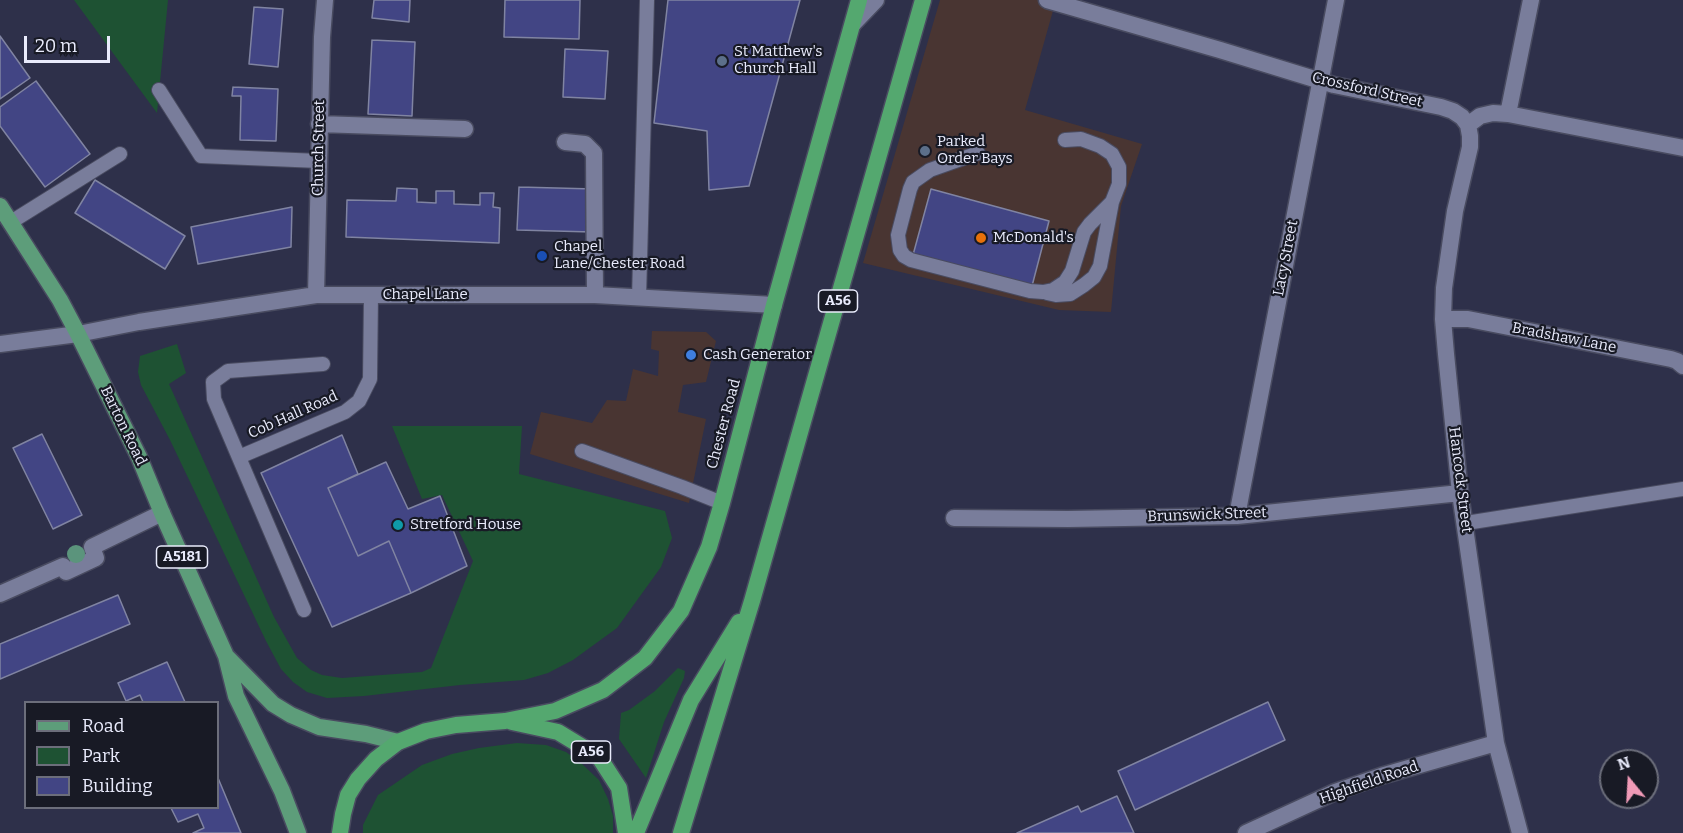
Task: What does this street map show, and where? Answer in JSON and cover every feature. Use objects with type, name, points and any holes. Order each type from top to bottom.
[{"type":"highway","name":"Chester Road","points":[[340,833],[348,795],[358,779],[376,759],[398,742],[426,731],[456,725],[505,721],[555,711],[603,690],[645,658],[681,611],[709,547],[722,503],[774,304],[859,0]]},
{"type":"highway","name":"A56","points":[[681,833],[752,601],[924,0]]},
{"type":"highway","name":"A56","points":[[636,833],[691,700],[752,601]]},
{"type":"highway","name":"Chester Road","points":[[505,721],[558,732],[599,757],[619,788],[626,833]]},
{"type":"main road","name":"Barton Road","points":[[0,206],[60,300],[139,457],[226,656],[236,696],[282,791],[298,833]]},
{"type":"main road","name":"Barton Road","points":[[226,656],[273,704],[291,715],[319,727],[366,734],[398,742]]},
{"type":"street","name":"Church Street","points":[[316,295],[322,37],[325,0]]},
{"type":"street","points":[[853,24],[876,0]]},
{"type":"street","name":"Crossford Street","points":[[1047,0],[1334,85],[1441,107],[1453,111],[1468,125]]},
{"type":"street","name":"Lacy Street","points":[[1236,516],[1336,0]]},
{"type":"street","points":[[1508,114],[1531,0]]},
{"type":"street","points":[[1468,125],[1480,116],[1493,113],[1508,114],[1683,148]]},
{"type":"street","points":[[320,124],[465,129]]},
{"type":"street","name":"Hancock Street","points":[[1468,125],[1470,147],[1455,211],[1447,259],[1443,319],[1460,493],[1496,743],[1520,833]]},
{"type":"street","points":[[565,142],[585,144],[594,153],[595,295]]},
{"type":"street","name":"Chapel Lane","points":[[0,344],[78,334],[139,322],[316,295],[595,295],[774,304]]},
{"type":"street","name":"Bradshaw Lane","points":[[1443,319],[1468,319],[1671,359],[1683,365]]},
{"type":"street","name":"Brunswick Street","points":[[954,518],[1068,519],[1236,516],[1460,493]]},
{"type":"street","points":[[0,594],[63,566],[66,572],[96,558],[92,547],[162,513]]},
{"type":"street","name":"Highfield Road","points":[[1246,833],[1335,792],[1496,743]]},
{"type":"lane","points":[[639,298],[647,0]]},
{"type":"lane","points":[[159,90],[201,156],[319,161]]},
{"type":"lane","points":[[978,153],[930,170],[913,182],[898,234],[900,250],[911,260],[1030,291],[1056,295],[1070,294],[1094,277],[1100,266],[1112,202],[1119,184],[1119,167],[1112,154],[1100,146],[1081,139],[1065,140]]},
{"type":"lane","points":[[11,222],[120,154]]},
{"type":"lane","points":[[1043,292],[1053,290],[1065,282],[1072,271],[1084,232],[1112,202]]},
{"type":"lane","name":"Cob Hall Road","points":[[239,457],[345,412],[359,401],[370,379],[371,295]]},
{"type":"lane","points":[[304,610],[214,399],[213,381],[228,371],[323,364]]},
{"type":"lane","points":[[582,451],[722,503]]},
{"type":"lane","points":[[1466,523],[1683,489]]},
{"type":"shaded area","points":[[940,0],[1056,0],[1025,110],[1142,144],[1121,206],[1111,312],[1059,310],[863,263]]},
{"type":"shaded area","points":[[652,331],[706,332],[716,341],[706,382],[683,385],[678,412],[706,419],[689,503],[530,454],[541,412],[592,423],[607,400],[626,401],[633,369],[658,376],[659,351],[651,349]]},
{"type":"green space","points":[[74,0],[168,0],[157,113]]},
{"type":"green space","points":[[177,344],[186,373],[169,384],[274,617],[297,658],[311,670],[322,675],[342,678],[422,672],[431,668],[473,561],[442,495],[422,499],[392,426],[522,426],[519,474],[665,511],[672,538],[661,567],[617,628],[573,660],[548,673],[524,680],[364,696],[327,698],[307,692],[281,669],[141,385],[138,372],[140,356]]},
{"type":"green space","points":[[678,668],[685,671],[684,678],[664,722],[646,778],[619,739],[621,713],[629,710],[655,691]]},
{"type":"green space","points":[[517,743],[546,745],[566,752],[581,763],[599,780],[608,799],[613,816],[613,833],[363,833],[363,825],[378,795],[422,765],[452,754]]},
{"type":"building","points":[[374,0],[410,0],[409,22],[372,18]]},
{"type":"building","points":[[505,0],[580,0],[579,39],[504,37]]},
{"type":"building","name":"St Matthew's Church Hall","points":[[668,0],[800,0],[749,186],[709,190],[707,131],[654,123]]},
{"type":"building","points":[[254,7],[283,9],[278,67],[249,64]]},
{"type":"building","points":[[0,36],[30,78],[0,99]]},
{"type":"building","points":[[372,40],[415,42],[412,116],[368,114]]},
{"type":"building","points":[[565,49],[608,51],[605,99],[563,97]]},
{"type":"building","points":[[36,81],[90,154],[45,187],[0,126],[0,107]]},
{"type":"building","points":[[233,87],[278,89],[276,141],[240,140],[241,96],[232,96]]},
{"type":"building","points":[[95,180],[185,236],[165,269],[75,213]]},
{"type":"building","points":[[519,187],[594,189],[592,232],[517,230]]},
{"type":"building","points":[[397,188],[417,189],[417,202],[436,203],[436,191],[454,191],[454,204],[480,205],[480,193],[494,193],[493,207],[500,208],[499,243],[346,237],[347,200],[396,201]]},
{"type":"building","name":"McDonald's","points":[[931,189],[1049,221],[1032,286],[913,255]]},
{"type":"building","points":[[292,207],[291,247],[198,264],[191,227]]},
{"type":"building","points":[[42,434],[82,515],[53,529],[13,448]]},
{"type":"building","points":[[342,435],[358,474],[328,488],[358,556],[389,541],[411,593],[332,627],[261,473]]},
{"type":"building","name":"Stretford House","points":[[386,462],[408,509],[440,496],[467,566],[411,593],[389,541],[358,556],[328,488]]},
{"type":"building","points":[[118,595],[130,624],[0,679],[0,644]]},
{"type":"building","points":[[167,662],[185,701],[143,701],[140,695],[126,701],[118,683]]},
{"type":"building","points":[[1268,702],[1285,740],[1135,810],[1118,771]]},
{"type":"building","points":[[219,780],[241,833],[193,833],[204,828],[198,814],[178,822],[172,809],[219,809]]},
{"type":"building","points":[[1117,796],[1134,833],[1017,833],[1078,806],[1081,812]]},
{"type":"place","name":"St Matthew's Church Hall","points":[[722,61]]},
{"type":"place","name":"Parked Order Bays","points":[[925,151]]},
{"type":"place","name":"McDonald's","points":[[981,238]]},
{"type":"place","name":"Chapel Lane/Chester Road","points":[[542,256]]},
{"type":"place","name":"Cash Generator","points":[[691,355]]},
{"type":"place","name":"Stretford House","points":[[398,525]]}]
